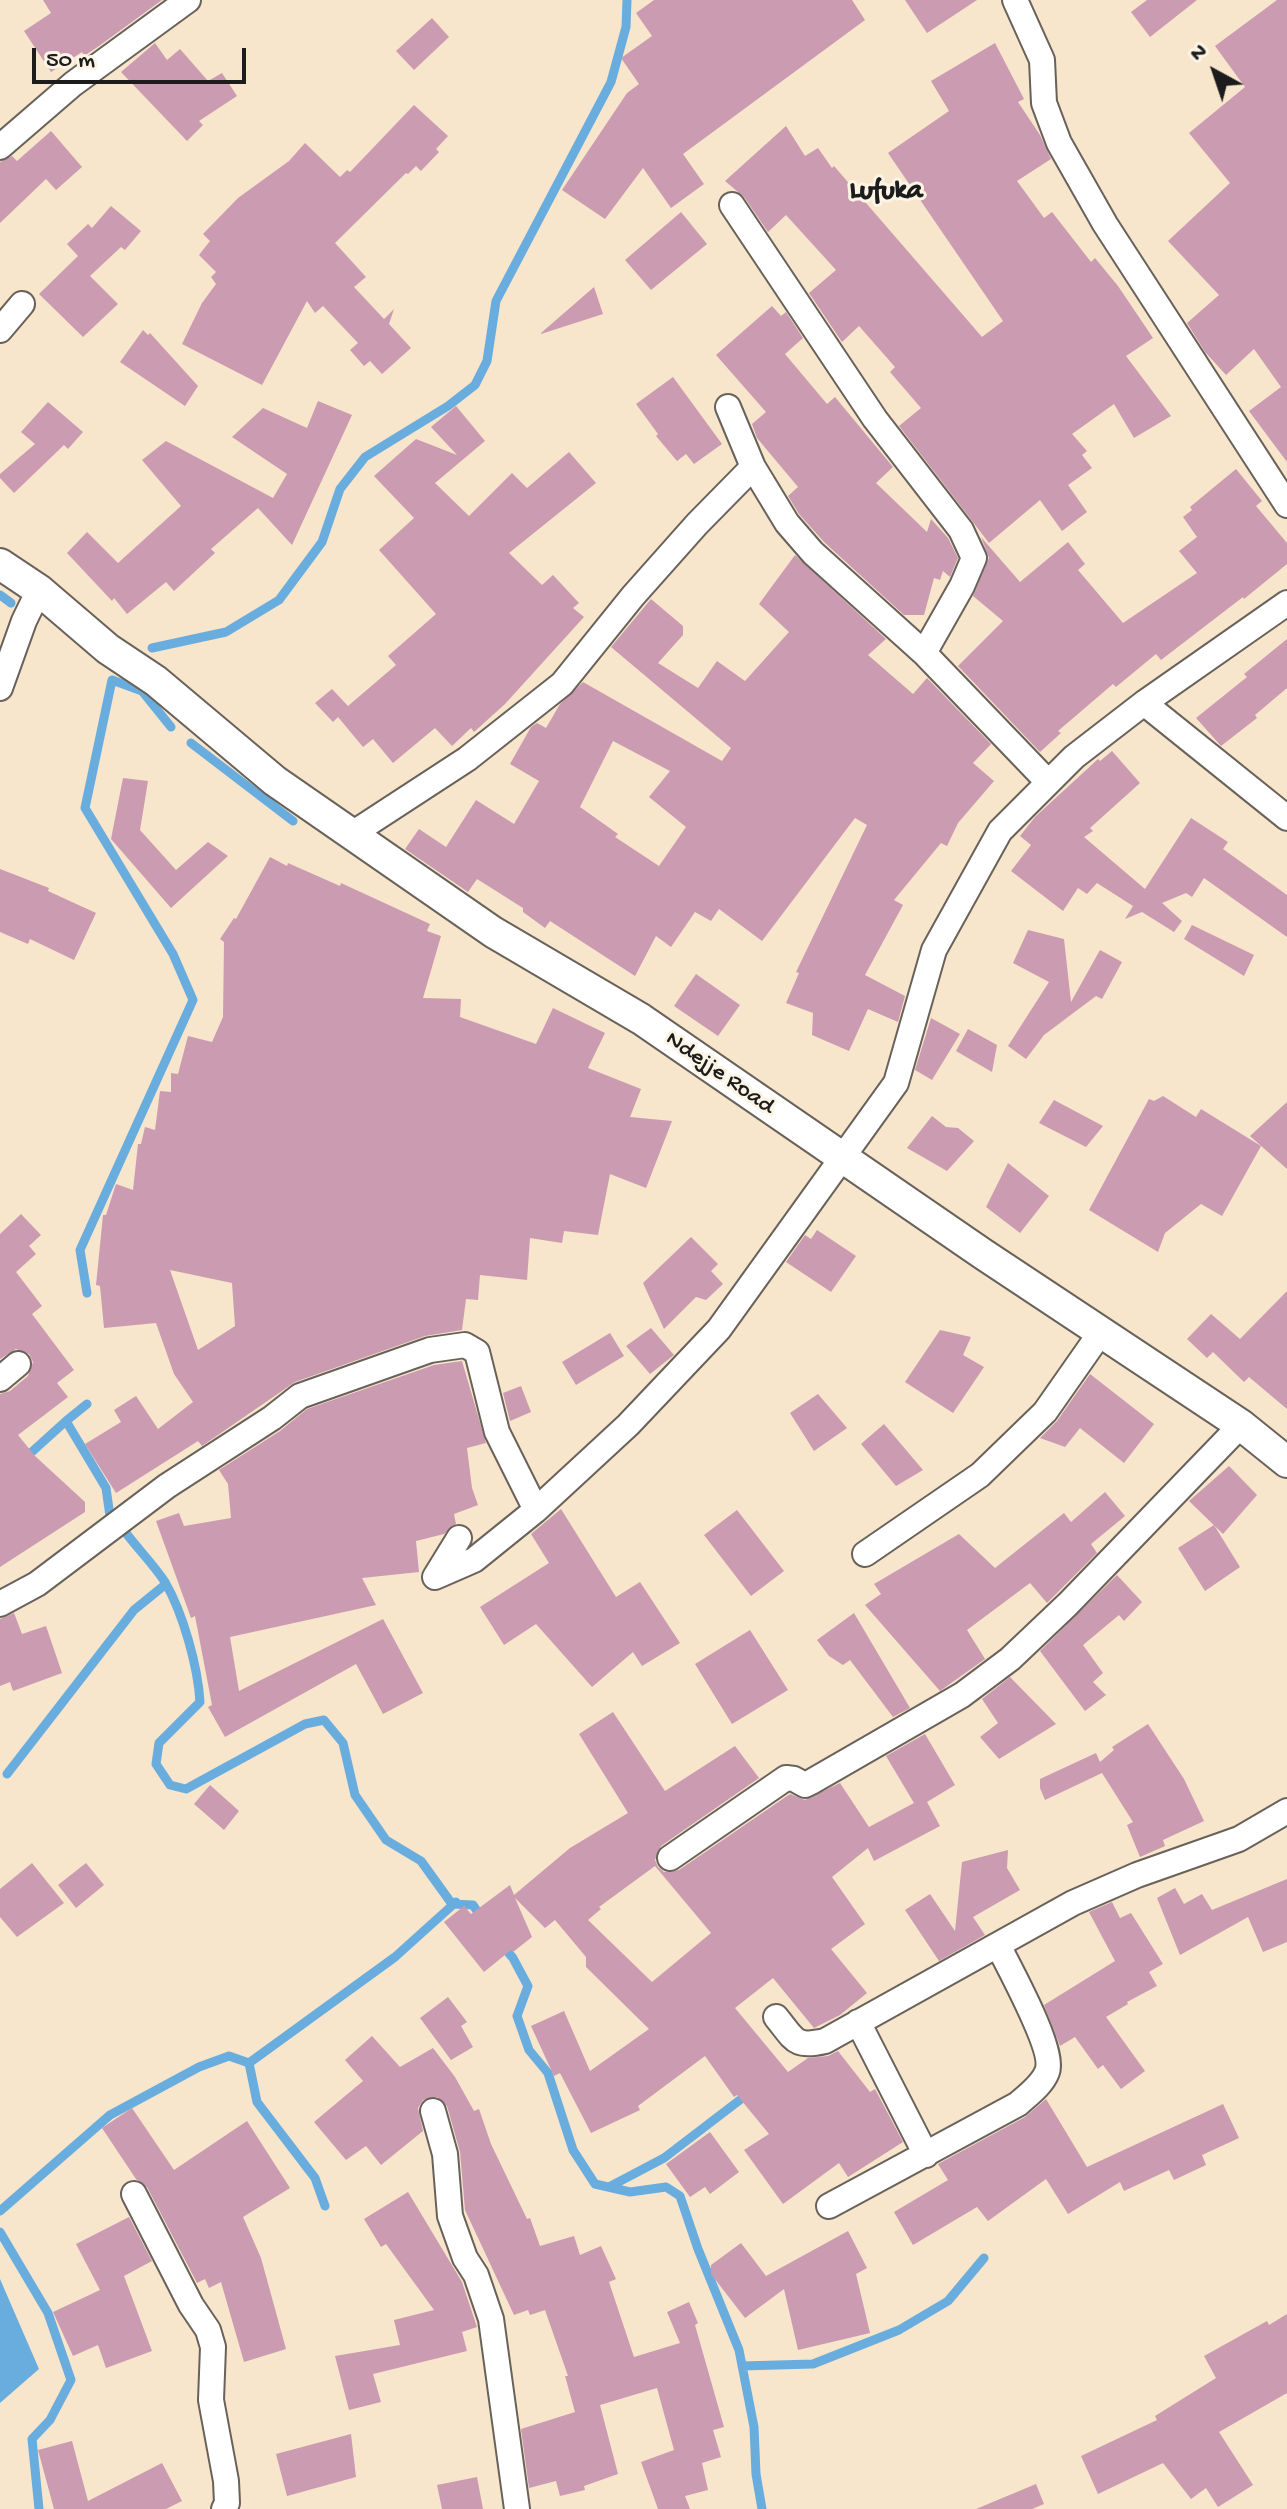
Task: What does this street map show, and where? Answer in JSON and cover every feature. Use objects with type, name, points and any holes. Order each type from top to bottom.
[{"type":"street","points":[[0,147],[73,84],[188,0]]},
{"type":"street","points":[[1015,0],[1042,60],[1044,103],[1059,143],[1105,224],[1287,505]]},
{"type":"street","points":[[732,205],[875,419],[961,530],[974,558],[962,586],[924,653]]},
{"type":"street","points":[[0,330],[22,304]]},
{"type":"street","points":[[728,407],[753,467],[787,523],[813,553],[924,653],[1047,781]]},
{"type":"street","points":[[352,834],[467,759],[562,684],[633,596],[753,467]]},
{"type":"street","points":[[0,564],[39,590],[24,621],[0,688]]},
{"type":"street","name":"Ndejje Road","points":[[39,590],[108,649],[156,681],[275,781],[493,932],[641,1019],[840,1157],[1241,1425],[1287,1462]]},
{"type":"street","points":[[459,1538],[435,1577],[474,1560],[536,1510],[628,1425],[719,1329],[896,1083],[934,950],[1000,831],[1047,781],[1144,703],[1287,603]]},
{"type":"street","points":[[1144,703],[1287,818]]},
{"type":"street","points":[[865,1554],[980,1475],[1045,1412],[1101,1332]]},
{"type":"street","points":[[0,1604],[37,1584],[167,1486],[272,1418],[300,1396],[430,1350],[465,1345],[477,1352],[497,1432],[536,1510]]},
{"type":"street","points":[[670,1858],[786,1778],[805,1785],[811,1782],[962,1695],[998,1668],[1068,1604],[1241,1425]]},
{"type":"street","points":[[776,2017],[795,2040],[806,2045],[825,2041],[1073,1903],[1137,1875],[1239,1839],[1287,1811]]},
{"type":"street","points":[[829,2206],[1018,2104],[1037,2087],[1049,2070],[1047,2047],[998,1945]]},
{"type":"street","points":[[858,2022],[926,2155]]},
{"type":"street","points":[[433,2111],[445,2154],[450,2216],[491,2319],[517,2509]]},
{"type":"street","points":[[134,2194],[213,2347],[211,2400],[226,2481],[227,2503],[224,2509]]},
{"type":"water","points":[[0,2279],[39,2369],[0,2403]]},
{"type":"building","points":[[43,0],[162,0],[84,56],[82,52],[51,72],[24,31],[51,13]]},
{"type":"building","points":[[654,0],[852,0],[865,20],[683,154],[704,184],[671,208],[643,168],[605,219],[562,190],[627,93],[639,84],[621,58],[652,36],[636,13]]},
{"type":"building","points":[[905,0],[977,0],[927,33]]},
{"type":"building","points":[[1147,0],[1197,0],[1150,37],[1131,12]]},
{"type":"building","points":[[1277,0],[1287,0],[1287,462],[1249,411],[1281,387],[1254,349],[1226,375],[1205,352],[1187,323],[1219,295],[1168,241],[1230,183],[1189,133],[1245,87],[1215,46]]},
{"type":"building","points":[[432,18],[449,37],[414,70],[396,51]]},
{"type":"building","points":[[155,43],[167,60],[180,49],[208,81],[222,73],[237,96],[199,121],[203,125],[187,141],[121,72]]},
{"type":"building","points":[[995,43],[1024,99],[1018,102],[1040,135],[1051,159],[1017,181],[1044,218],[1052,212],[1091,262],[1095,258],[1153,338],[1126,356],[1171,416],[1134,438],[1114,404],[1072,434],[1087,451],[1082,455],[1092,468],[1068,485],[1087,512],[1062,531],[1040,500],[989,543],[899,426],[921,408],[890,372],[895,367],[859,326],[842,342],[809,293],[836,270],[786,215],[768,232],[744,197],[725,181],[786,126],[805,156],[818,148],[832,168],[834,166],[982,337],[1003,321],[888,153],[949,111],[931,81]]},
{"type":"building","points":[[414,105],[448,136],[436,149],[439,152],[421,171],[416,166],[406,173],[335,243],[366,277],[354,287],[384,319],[394,309],[389,324],[411,348],[382,374],[370,361],[364,366],[350,350],[358,343],[323,306],[315,313],[307,301],[262,385],[182,344],[202,303],[216,284],[211,277],[216,272],[199,255],[210,241],[203,234],[238,198],[289,161],[305,143],[340,177],[347,170],[350,172]]},
{"type":"building","points":[[51,131],[82,167],[56,190],[46,179],[0,223],[0,162],[12,156],[17,161]]},
{"type":"building","points":[[111,206],[141,231],[125,250],[121,247],[90,276],[118,304],[83,337],[39,294],[78,256],[67,244],[88,224],[92,228]]},
{"type":"building","points":[[681,212],[707,244],[651,290],[625,260]]},
{"type":"building","points":[[594,287],[603,314],[541,334],[541,333]]},
{"type":"building","points":[[772,306],[781,316],[786,312],[803,338],[785,354],[827,404],[835,397],[893,467],[876,483],[927,532],[931,519],[948,538],[958,558],[950,577],[943,571],[940,580],[934,578],[924,615],[904,615],[824,542],[799,514],[788,496],[798,487],[757,438],[752,424],[766,412],[716,355]]},
{"type":"building","points":[[143,330],[148,335],[150,333],[198,386],[185,406],[120,362]]},
{"type":"building","points":[[673,377],[722,444],[694,464],[686,454],[677,461],[656,436],[658,434],[636,404]]},
{"type":"building","points":[[318,401],[352,415],[292,545],[258,508],[211,549],[215,553],[174,591],[166,582],[127,614],[67,553],[87,532],[118,563],[181,506],[142,460],[166,441],[273,498],[287,474],[232,437],[263,408],[307,428]]},
{"type":"building","points":[[48,402],[83,432],[68,449],[64,445],[14,493],[0,474],[35,444],[21,432]]},
{"type":"building","points":[[456,406],[485,441],[435,483],[469,516],[512,473],[527,488],[569,452],[596,483],[509,553],[542,585],[553,575],[579,603],[573,608],[584,617],[505,704],[474,732],[471,728],[452,746],[435,728],[393,763],[373,739],[363,747],[338,717],[333,722],[315,703],[332,689],[348,706],[396,665],[388,656],[436,614],[379,550],[414,518],[374,476],[416,439],[457,455],[431,427]]},
{"type":"building","points":[[1236,469],[1262,501],[1256,506],[1287,543],[1287,564],[1161,660],[1156,654],[1116,687],[1113,684],[1058,731],[1061,733],[1040,752],[958,666],[1003,621],[973,596],[989,558],[981,537],[1020,582],[1068,542],[1085,564],[1078,570],[1123,623],[1197,573],[1179,551],[1197,537],[1183,517],[1192,510],[1190,507]]},
{"type":"building","points":[[795,555],[886,639],[868,655],[913,694],[927,678],[991,744],[973,763],[994,781],[958,823],[947,846],[941,843],[894,900],[903,905],[865,975],[905,996],[898,1022],[868,1009],[849,1051],[812,1035],[813,1013],[786,1003],[799,973],[796,972],[867,825],[855,818],[762,941],[719,909],[711,921],[695,912],[671,947],[656,936],[635,976],[550,921],[545,928],[523,912],[523,908],[477,879],[468,892],[405,849],[419,829],[446,847],[476,800],[514,824],[539,781],[510,764],[531,727],[537,723],[546,728],[560,704],[583,682],[722,761],[731,748],[611,647],[651,599],[683,626],[683,635],[658,663],[698,688],[717,661],[745,681],[789,632],[759,604]],"holes":[[[613,741],[670,771],[649,797],[686,827],[659,866],[615,837],[618,834],[580,807]]]},
{"type":"building","points":[[1287,639],[1287,688],[1255,715],[1257,718],[1221,746],[1196,718],[1247,677],[1244,674]]},
{"type":"building","points":[[1112,751],[1140,783],[1084,837],[1145,889],[1191,818],[1228,842],[1223,849],[1287,895],[1287,937],[1204,878],[1192,897],[1186,893],[1162,903],[1182,921],[1174,932],[1142,912],[1125,919],[1133,906],[1097,883],[1087,894],[1078,888],[1063,911],[1011,871],[1031,845],[1020,836],[1035,817],[1098,759],[1100,761]]},
{"type":"building","points":[[123,778],[148,781],[140,830],[176,870],[208,842],[228,856],[171,908],[111,839]]},
{"type":"building","points":[[270,857],[340,886],[341,883],[430,924],[427,931],[441,936],[423,998],[461,999],[460,1017],[536,1044],[553,1008],[605,1033],[588,1068],[641,1089],[630,1117],[672,1121],[646,1188],[610,1174],[598,1235],[564,1231],[562,1243],[530,1238],[527,1280],[480,1275],[478,1300],[466,1299],[462,1330],[425,1336],[295,1382],[202,1446],[198,1441],[116,1493],[85,1444],[121,1422],[114,1410],[136,1396],[158,1429],[193,1402],[174,1374],[156,1323],[104,1328],[100,1286],[96,1285],[103,1215],[106,1215],[116,1184],[133,1190],[138,1144],[141,1144],[145,1127],[155,1130],[160,1091],[171,1092],[171,1073],[178,1074],[188,1036],[212,1042],[223,1017],[224,942],[220,939],[236,919]],"holes":[[[170,1270],[232,1283],[235,1326],[198,1350]]]},
{"type":"building","points":[[0,869],[49,888],[48,891],[96,913],[74,960],[30,939],[28,944],[0,932]]},
{"type":"building","points":[[1192,925],[1254,955],[1244,976],[1184,939]]},
{"type":"building","points":[[1028,930],[1064,939],[1071,1002],[1100,950],[1122,962],[1102,999],[1096,996],[1044,1035],[1026,1059],[1008,1046],[1049,982],[1013,963]]},
{"type":"building","points":[[696,974],[740,1005],[718,1036],[674,1006]]},
{"type":"building","points":[[931,1018],[960,1034],[932,1080],[915,1070]]},
{"type":"building","points":[[968,1029],[997,1045],[992,1072],[956,1051]]},
{"type":"building","points":[[1163,1096],[1196,1117],[1201,1109],[1261,1146],[1222,1216],[1201,1204],[1165,1233],[1158,1252],[1089,1210],[1149,1099],[1154,1101]]},
{"type":"building","points":[[1054,1100],[1103,1126],[1086,1147],[1039,1123]]},
{"type":"building","points":[[1287,1102],[1287,1169],[1250,1136]]},
{"type":"building","points":[[932,1116],[946,1127],[958,1128],[974,1141],[947,1171],[907,1148]]},
{"type":"building","points":[[1008,1163],[1049,1196],[1020,1233],[986,1207]]},
{"type":"building","points":[[21,1214],[41,1235],[29,1246],[36,1254],[16,1272],[42,1306],[32,1314],[74,1370],[57,1383],[68,1397],[18,1435],[35,1456],[85,1502],[85,1512],[0,1567],[0,1394],[10,1391],[28,1376],[33,1362],[29,1354],[16,1349],[0,1359],[0,1234]]},
{"type":"building","points":[[817,1230],[856,1256],[831,1292],[786,1262],[805,1235],[811,1239]]},
{"type":"building","points":[[691,1237],[718,1264],[711,1271],[723,1284],[706,1300],[696,1297],[664,1329],[643,1283]]},
{"type":"building","points":[[1287,1291],[1287,1409],[1249,1377],[1244,1382],[1213,1352],[1207,1358],[1187,1339],[1211,1314],[1240,1339]]},
{"type":"building","points":[[651,1328],[674,1355],[650,1374],[626,1346]]},
{"type":"building","points":[[940,1330],[971,1337],[963,1355],[984,1367],[953,1413],[905,1382]]},
{"type":"building","points":[[610,1333],[624,1356],[576,1385],[562,1362]]},
{"type":"building","points":[[462,1361],[486,1443],[467,1448],[472,1488],[478,1505],[454,1514],[456,1524],[444,1534],[416,1541],[419,1572],[362,1578],[376,1605],[230,1637],[239,1691],[383,1619],[423,1693],[383,1714],[356,1664],[225,1737],[208,1707],[212,1705],[195,1616],[191,1618],[156,1521],[179,1513],[184,1526],[231,1518],[228,1484],[219,1470],[280,1431],[307,1409],[434,1365]]},
{"type":"building","points":[[1090,1374],[1154,1424],[1124,1463],[1080,1428],[1065,1447],[1040,1438],[1057,1421]]},
{"type":"building","points":[[521,1386],[531,1412],[510,1421],[503,1393]]},
{"type":"building","points":[[818,1394],[847,1428],[814,1451],[790,1413]]},
{"type":"building","points":[[884,1424],[923,1470],[896,1486],[861,1444]]},
{"type":"building","points":[[1229,1466],[1257,1495],[1223,1534],[1189,1501]]},
{"type":"building","points":[[1105,1492],[1125,1516],[1091,1544],[1097,1553],[1047,1603],[1030,1583],[967,1630],[985,1659],[940,1691],[865,1605],[881,1594],[874,1584],[959,1534],[995,1568],[1064,1513],[1071,1522]]},
{"type":"building","points":[[561,1509],[616,1597],[640,1582],[680,1643],[642,1666],[633,1652],[592,1687],[536,1624],[504,1645],[480,1607],[549,1563],[531,1534]]},
{"type":"building","points":[[737,1510],[784,1571],[751,1596],[704,1535]]},
{"type":"building","points":[[1214,1525],[1240,1567],[1205,1591],[1178,1548]]},
{"type":"building","points":[[1117,1575],[1142,1602],[1124,1621],[1119,1615],[1083,1645],[1103,1673],[1093,1682],[1106,1695],[1085,1711],[1040,1651]]},
{"type":"building","points":[[14,1613],[22,1634],[46,1626],[62,1673],[13,1691],[10,1682],[0,1686],[0,1619]]},
{"type":"building","points":[[854,1613],[910,1708],[893,1717],[850,1660],[843,1665],[829,1656],[817,1640]]},
{"type":"building","points":[[750,1630],[788,1690],[732,1724],[695,1664]]},
{"type":"building","points":[[1010,1677],[1056,1724],[999,1759],[980,1737],[998,1723],[982,1699]]},
{"type":"building","points":[[613,1712],[665,1791],[735,1746],[759,1778],[661,1846],[655,1860],[664,1872],[679,1870],[790,1794],[805,1800],[840,1783],[869,1827],[914,1803],[886,1756],[925,1734],[955,1785],[927,1802],[940,1826],[874,1861],[868,1848],[832,1877],[865,1924],[831,1949],[867,1993],[840,2015],[814,2028],[773,1978],[735,2008],[788,2072],[808,2058],[828,2056],[838,2051],[870,2092],[875,2089],[903,2142],[848,2177],[839,2163],[783,2204],[744,2150],[769,2134],[737,2095],[734,2097],[705,2056],[638,2106],[640,2110],[591,2133],[560,2073],[554,2076],[531,2026],[564,2011],[590,2071],[649,2029],[586,1967],[586,1957],[555,1920],[545,1928],[515,1898],[532,1937],[484,1972],[444,1922],[464,1906],[471,1914],[510,1885],[514,1895],[570,1848],[628,1813],[579,1734]],"holes":[[[655,1866],[711,1933],[652,1982],[588,1920],[601,1909],[599,1907]]]},
{"type":"building","points":[[1148,1724],[1184,1779],[1204,1821],[1163,1840],[1165,1846],[1140,1857],[1127,1825],[1133,1822],[1102,1773],[1045,1800],[1040,1779],[1096,1753],[1100,1762],[1114,1750],[1112,1747]]},
{"type":"building","points":[[210,1785],[239,1811],[224,1830],[194,1804]]},
{"type":"building","points":[[1008,1850],[1007,1868],[1020,1890],[973,1917],[985,1935],[939,1961],[905,1910],[930,1894],[955,1931],[962,1862]]},
{"type":"building","points":[[32,1863],[64,1903],[17,1937],[0,1917],[0,1889]]},
{"type":"building","points":[[86,1863],[104,1885],[76,1908],[58,1885]]},
{"type":"building","points":[[1287,1879],[1287,1942],[1263,1952],[1248,1917],[1180,1955],[1157,1898],[1175,1888],[1184,1904],[1202,1894],[1212,1910]]},
{"type":"building","points":[[1112,1902],[1120,1918],[1131,1913],[1163,1964],[1149,1972],[1157,1986],[1106,2017],[1145,2071],[1121,2089],[1103,2065],[1098,2069],[1075,2037],[1060,2046],[1044,2005],[1115,1961],[1089,1912]]},
{"type":"building","points":[[448,1997],[467,2022],[461,2026],[473,2047],[451,2060],[420,2018]]},
{"type":"building","points":[[372,2036],[400,2067],[433,2048],[455,2077],[474,2111],[479,2109],[491,2144],[527,2219],[530,2218],[540,2246],[574,2236],[580,2255],[601,2246],[616,2279],[609,2282],[634,2357],[680,2343],[667,2312],[689,2302],[698,2323],[695,2325],[724,2427],[713,2430],[721,2457],[702,2463],[708,2490],[685,2496],[690,2509],[658,2509],[641,2462],[674,2450],[657,2388],[600,2405],[618,2474],[584,2486],[585,2490],[560,2496],[556,2481],[529,2488],[521,2429],[575,2412],[565,2376],[568,2376],[545,2310],[530,2315],[528,2310],[514,2315],[465,2210],[460,2152],[447,2106],[437,2097],[423,2100],[418,2108],[423,2131],[381,2165],[366,2146],[346,2160],[314,2122],[363,2081],[345,2060]]},
{"type":"building","points":[[1046,2099],[1087,2167],[1223,2104],[1239,2138],[1202,2155],[1206,2165],[1174,2180],[1169,2170],[1124,2191],[1120,2182],[1068,2214],[1046,2179],[988,2221],[977,2207],[913,2245],[894,2212],[948,2180],[938,2164],[1025,2117]]},
{"type":"building","points":[[132,2108],[174,2170],[247,2121],[290,2188],[243,2217],[261,2258],[286,2349],[244,2362],[221,2282],[209,2288],[205,2279],[197,2283],[147,2187],[136,2179],[102,2128]]},
{"type":"building","points":[[710,2132],[739,2172],[710,2194],[705,2187],[690,2197],[666,2164]]},
{"type":"building","points":[[408,2192],[462,2282],[477,2327],[462,2332],[467,2351],[373,2374],[381,2402],[349,2410],[335,2356],[400,2345],[394,2320],[434,2310],[386,2244],[381,2247],[364,2219]]},
{"type":"building","points":[[129,2217],[152,2261],[124,2276],[152,2351],[106,2368],[98,2345],[73,2356],[53,2312],[100,2290],[76,2244]]},
{"type":"building","points":[[848,2231],[867,2268],[856,2274],[870,2333],[798,2350],[784,2289],[745,2318],[711,2274],[711,2265],[741,2243],[766,2276]]},
{"type":"building","points":[[1287,2314],[1287,2393],[1219,2432],[1253,2485],[1218,2507],[1206,2488],[1191,2499],[1163,2463],[1098,2494],[1081,2456],[1157,2420],[1155,2416],[1216,2378],[1204,2356],[1267,2321],[1269,2325]]},
{"type":"building","points":[[351,2434],[356,2477],[287,2496],[276,2454]]},
{"type":"building","points":[[72,2441],[88,2501],[162,2463],[182,2501],[166,2509],[54,2509],[38,2450]]},
{"type":"building","points":[[477,2477],[483,2509],[442,2509],[437,2485]]},
{"type":"building","points":[[1036,2484],[1044,2504],[1032,2509],[976,2509]]},
{"type":"waterway","points":[[152,648],[226,632],[279,600],[322,542],[340,489],[365,457],[448,406],[475,385],[487,361],[496,301],[611,82],[626,27],[627,0]]},
{"type":"waterway","points":[[0,595],[11,603]]},
{"type":"waterway","points":[[87,1293],[80,1250],[193,1000],[173,954],[85,808],[112,680],[142,691],[171,727]]},
{"type":"waterway","points":[[191,743],[293,821]]},
{"type":"waterway","points":[[87,1404],[66,1421],[106,1488],[110,1516]]},
{"type":"waterway","points":[[24,1459],[66,1421]]},
{"type":"waterway","points":[[126,1533],[161,1576],[172,1595],[196,1673],[200,1702],[159,1743],[156,1764],[170,1785],[186,1789],[305,1724],[324,1720],[343,1743],[355,1795],[386,1840],[421,1861],[452,1904],[473,1905],[483,1920]]},
{"type":"waterway","points":[[7,1774],[134,1610],[166,1584]]},
{"type":"waterway","points":[[325,2206],[315,2178],[257,2102],[249,2063],[395,1957],[456,1902]]},
{"type":"waterway","points":[[501,1944],[513,1958],[528,1986],[517,2016],[529,2050],[548,2073],[573,2150],[595,2184],[630,2192],[666,2187],[680,2196],[739,2350],[754,2427],[756,2474],[762,2509]]},
{"type":"waterway","points":[[0,2211],[110,2115],[199,2067],[229,2056],[249,2063]]},
{"type":"waterway","points":[[609,2187],[664,2158],[749,2093]]},
{"type":"waterway","points":[[0,2232],[48,2313],[71,2380],[50,2420],[32,2439],[39,2509]]},
{"type":"waterway","points":[[742,2366],[813,2364],[899,2330],[948,2301],[984,2258]]},
{"type":"district","name":"Lufuka","points":[[886,193]]}]
